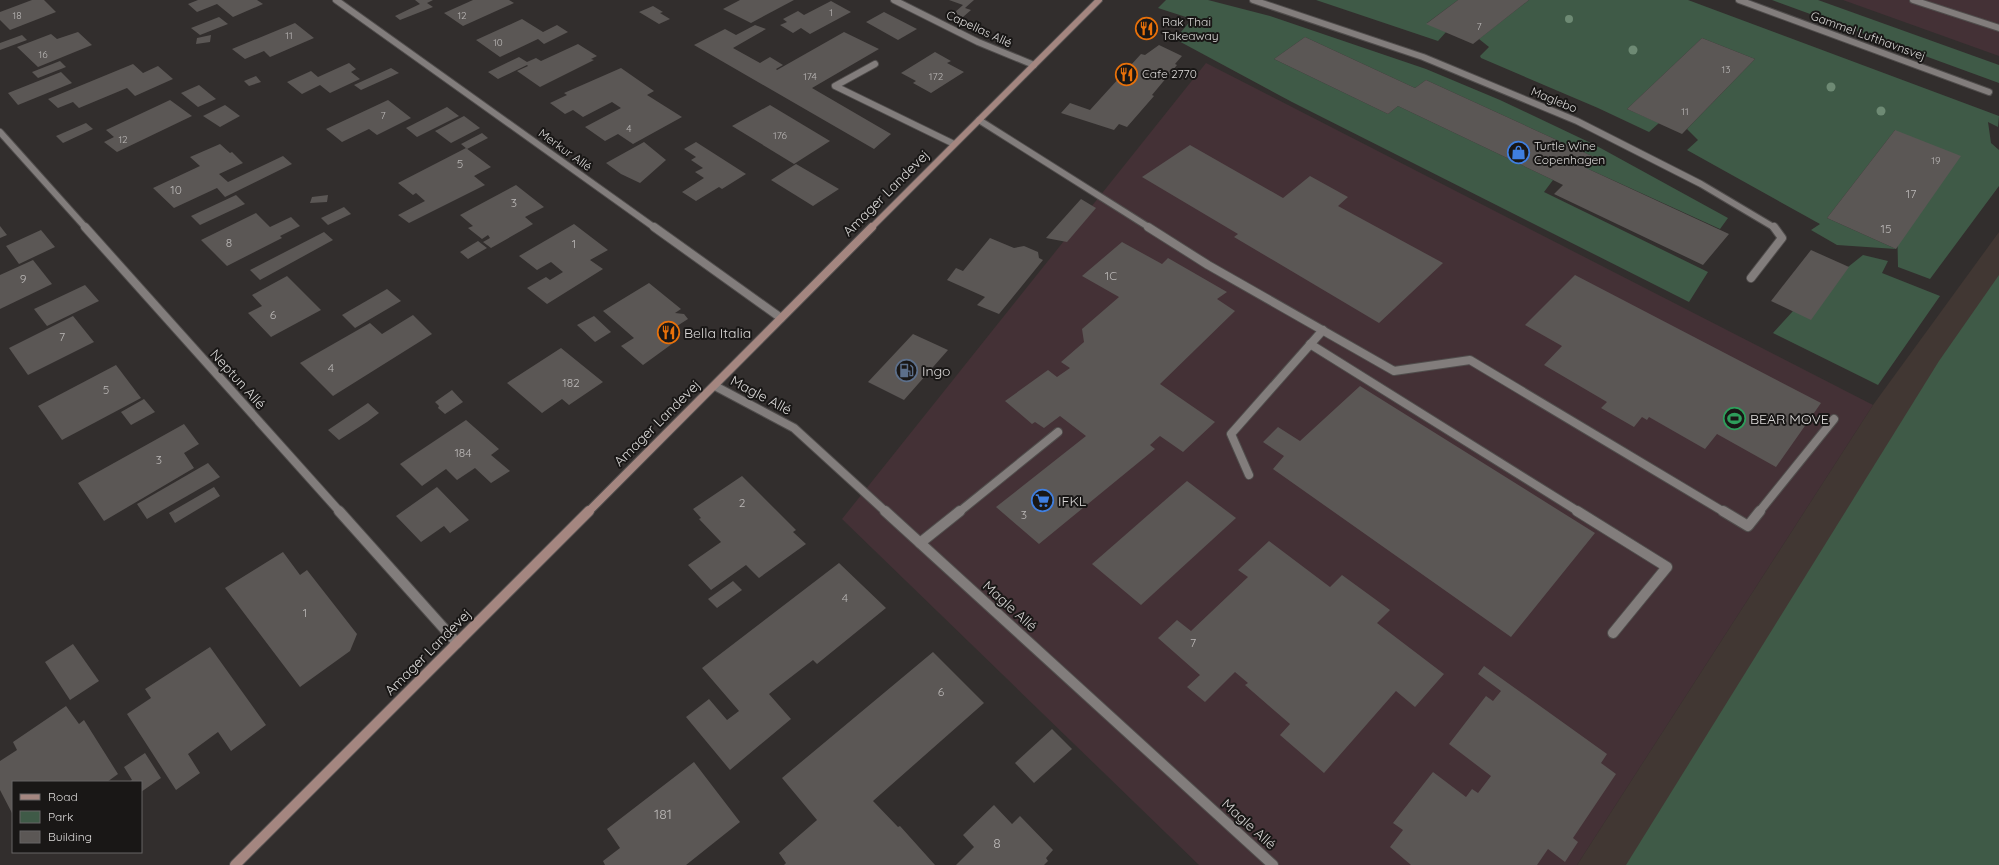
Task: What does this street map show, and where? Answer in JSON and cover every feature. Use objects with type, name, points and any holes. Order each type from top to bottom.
[{"type":"street","name":"Merkur Allé","points":[[336,0],[781,318]]},
{"type":"street","name":"Capellas Allé","points":[[894,0],[978,42],[1034,65]]},
{"type":"street","name":"Amager Landevej","points":[[234,865],[715,386],[954,144],[1099,0]]},
{"type":"street","name":"Maglebo","points":[[1252,0],[1423,57],[1577,121],[1701,184],[1773,226],[1782,238],[1751,278]]},
{"type":"street","name":"Gammel Lufthavnsvej","points":[[1739,0],[1989,92]]},
{"type":"street","points":[[1913,0],[1999,28]]},
{"type":"street","points":[[875,64],[835,86],[954,144]]},
{"type":"street","points":[[979,120],[1208,265],[1394,371],[1470,360],[1748,526],[1834,419]]},
{"type":"street","name":"Neptun Allé","points":[[0,132],[457,643]]},
{"type":"street","points":[[1249,475],[1231,434],[1322,330]]},
{"type":"street","points":[[1310,344],[1667,567],[1613,633]]},
{"type":"street","name":"Magle Allé","points":[[715,386],[794,428],[1273,865]]},
{"type":"street","points":[[920,544],[1058,432]]},
{"type":"shaded area","points":[[1843,0],[1999,0],[1999,56]]},
{"type":"shaded area","points":[[1206,63],[1873,405],[1577,865],[1199,865],[842,519]]},
{"type":"shaded area","points":[[1999,232],[1999,865],[1577,865],[1873,405]]},
{"type":"green space","points":[[1166,0],[1208,0],[1270,16],[1426,69],[1500,100],[1595,145],[1728,218],[1720,229],[1584,167],[1594,157],[1426,80],[1415,88],[1305,37],[1274,59],[1388,114],[1398,106],[1553,180],[1544,192],[1708,272],[1689,302],[1292,102],[1175,39],[1192,19],[1158,8]]},
{"type":"green space","points":[[1316,0],[1458,0],[1427,23],[1446,32],[1438,41]]},
{"type":"green space","points":[[1529,0],[1688,0],[1999,116],[1998,127],[1988,122],[1991,143],[1999,150],[1999,186],[1930,279],[1898,267],[1895,130],[1827,218],[1896,249],[1837,245],[1811,230],[1820,224],[1687,150],[1698,140],[1687,129],[1755,59],[1702,38],[1627,109],[1659,123],[1649,132],[1598,108],[1481,58],[1480,56],[1489,47],[1479,39]]},
{"type":"green space","points":[[1772,0],[1818,0],[1999,65],[1999,83]]},
{"type":"green space","points":[[1863,255],[1888,261],[1882,273],[1940,296],[1878,385],[1773,333],[1793,311]]},
{"type":"green space","points":[[1999,275],[1999,865],[1626,865],[1939,361]]},
{"type":"building","points":[[32,0],[44,0],[56,12],[10,30],[0,20],[0,12]]},
{"type":"building","points":[[198,0],[257,0],[263,4],[233,17],[217,4],[197,12],[188,4]]},
{"type":"building","points":[[415,0],[433,0],[427,3],[433,7],[400,20],[395,16],[420,4]]},
{"type":"building","points":[[473,0],[509,0],[514,3],[463,26],[444,13]]},
{"type":"building","points":[[740,0],[794,0],[751,23],[723,9]]},
{"type":"building","points":[[949,0],[974,0],[965,8],[971,10],[963,17],[954,13],[963,5]]},
{"type":"building","points":[[1458,0],[1529,0],[1473,44],[1426,24]]},
{"type":"building","points":[[831,1],[851,12],[810,34],[801,28],[793,33],[780,25],[787,22],[783,19],[798,11],[804,15]]},
{"type":"building","points":[[653,6],[663,12],[660,13],[670,19],[659,24],[639,12]]},
{"type":"building","points":[[884,12],[917,29],[898,40],[866,22]]},
{"type":"building","points":[[219,17],[228,24],[200,35],[191,28]]},
{"type":"building","points":[[522,19],[543,32],[557,25],[568,32],[544,44],[538,39],[500,57],[476,40]]},
{"type":"building","points":[[295,23],[314,38],[270,57],[264,51],[245,59],[232,49]]},
{"type":"building","points":[[755,25],[766,29],[733,48],[760,63],[770,57],[783,65],[776,69],[777,70],[844,32],[879,49],[812,88],[891,134],[874,149],[694,45],[725,29],[736,35]]},
{"type":"building","points":[[78,32],[92,45],[38,67],[17,47],[51,34],[57,39]]},
{"type":"building","points":[[22,35],[27,40],[0,50],[0,43]]},
{"type":"building","points":[[211,35],[210,42],[196,44],[197,38]]},
{"type":"building","points":[[1305,37],[1415,88],[1426,80],[1594,157],[1584,167],[1729,234],[1703,265],[1554,194],[1563,185],[1553,180],[1398,106],[1388,114],[1274,59]]},
{"type":"building","points":[[1702,38],[1755,59],[1682,134],[1627,109]]},
{"type":"building","points":[[578,44],[597,56],[591,59],[594,60],[540,87],[517,71],[528,66],[527,65],[498,79],[488,72],[519,57],[527,62],[536,58],[541,61]]},
{"type":"building","points":[[1159,45],[1182,56],[1175,64],[1177,65],[1152,95],[1154,96],[1127,127],[1119,124],[1114,130],[1061,113],[1070,103],[1090,110],[1141,54],[1145,55]]},
{"type":"building","points":[[935,52],[951,61],[947,63],[964,72],[931,93],[913,83],[916,81],[901,73]]},
{"type":"building","points":[[60,61],[66,67],[38,78],[32,72]]},
{"type":"building","points":[[349,63],[356,69],[351,72],[360,79],[330,93],[320,85],[302,94],[287,82],[311,71],[318,77]]},
{"type":"building","points":[[133,64],[143,73],[158,66],[173,79],[135,96],[127,88],[79,108],[73,102],[58,108],[48,99]]},
{"type":"building","points":[[391,68],[399,73],[361,90],[354,85]]},
{"type":"building","points":[[621,68],[654,91],[647,95],[682,117],[633,144],[618,134],[605,141],[585,127],[621,108],[612,102],[583,117],[573,110],[565,114],[550,103],[567,95],[564,93]]},
{"type":"building","points":[[61,72],[72,83],[18,105],[8,93]]},
{"type":"building","points":[[256,76],[261,82],[249,86],[244,81]]},
{"type":"building","points":[[199,85],[216,99],[198,107],[181,93]]},
{"type":"building","points":[[170,100],[192,116],[117,152],[104,142],[114,137],[106,130]]},
{"type":"building","points":[[388,100],[411,118],[377,135],[369,129],[342,142],[326,129]]},
{"type":"building","points":[[225,105],[240,116],[220,127],[203,116]]},
{"type":"building","points":[[770,105],[830,141],[794,164],[732,126]]},
{"type":"building","points":[[447,107],[459,116],[417,137],[406,128]]},
{"type":"building","points":[[464,116],[480,128],[451,143],[435,131]]},
{"type":"building","points":[[86,123],[93,129],[63,143],[56,136]]},
{"type":"building","points":[[1895,130],[1961,156],[1896,249],[1827,218]]},
{"type":"building","points":[[482,133],[488,138],[467,149],[461,144]]},
{"type":"building","points":[[644,142],[666,160],[640,183],[621,174],[606,163]]},
{"type":"building","points":[[696,142],[746,174],[722,189],[719,187],[696,201],[682,192],[704,178],[695,172],[703,168],[691,160],[696,157],[684,149]]},
{"type":"building","points":[[220,144],[230,153],[232,152],[243,163],[219,174],[228,182],[283,156],[292,164],[225,197],[217,188],[174,208],[153,188],[200,166],[190,157]]},
{"type":"building","points":[[1190,145],[1283,198],[1310,176],[1348,197],[1338,206],[1443,263],[1379,323],[1234,237],[1238,234],[1142,177]]},
{"type":"building","points":[[466,148],[491,167],[474,176],[485,185],[409,223],[398,215],[425,201],[416,193],[413,195],[398,183]]},
{"type":"building","points":[[796,164],[839,189],[813,206],[771,180]]},
{"type":"building","points":[[516,185],[544,207],[525,217],[533,224],[491,248],[483,242],[490,238],[488,235],[482,239],[468,228],[473,226],[460,215]]},
{"type":"building","points":[[236,195],[245,204],[200,225],[191,216]]},
{"type":"building","points":[[328,195],[327,202],[310,203],[312,197]]},
{"type":"building","points":[[1081,199],[1096,208],[1067,242],[1046,238]]},
{"type":"building","points":[[344,207],[351,214],[328,225],[321,218]]},
{"type":"building","points":[[256,213],[270,227],[291,217],[300,226],[280,236],[282,238],[227,266],[201,240]]},
{"type":"building","points":[[574,224],[608,250],[590,260],[603,269],[547,304],[527,288],[546,277],[550,280],[563,272],[551,262],[537,270],[519,256]]},
{"type":"building","points":[[0,226],[7,235],[0,238]]},
{"type":"building","points":[[41,230],[55,247],[19,264],[6,246]]},
{"type":"building","points":[[324,232],[333,240],[260,280],[250,270]]},
{"type":"building","points":[[990,238],[1014,248],[1024,246],[1038,252],[1039,258],[1043,260],[999,314],[977,305],[985,297],[947,280],[956,268],[963,271]]},
{"type":"building","points":[[478,241],[487,248],[468,259],[460,252]]},
{"type":"building","points":[[1122,242],[1162,264],[1168,258],[1227,292],[1217,299],[1235,311],[1160,384],[1215,422],[1183,452],[1160,436],[1150,445],[1155,449],[1039,544],[996,507],[1086,436],[1060,416],[1044,428],[1035,422],[1032,424],[1005,401],[1048,370],[1057,377],[1070,368],[1061,362],[1084,342],[1082,329],[1119,297],[1082,276]]},
{"type":"building","points":[[1811,250],[1849,267],[1811,320],[1771,301]]},
{"type":"building","points":[[33,260],[52,284],[0,309],[0,275]]},
{"type":"building","points":[[1575,275],[1821,403],[1776,467],[1717,434],[1705,449],[1649,417],[1647,420],[1642,417],[1634,427],[1601,408],[1607,402],[1544,365],[1562,346],[1525,325]]},
{"type":"building","points":[[287,276],[321,310],[271,337],[248,313],[262,306],[252,295]]},
{"type":"building","points":[[649,283],[681,309],[675,313],[684,314],[688,319],[666,333],[676,341],[643,365],[621,346],[634,338],[603,311]]},
{"type":"building","points":[[85,285],[99,301],[47,326],[34,309]]},
{"type":"building","points":[[387,289],[401,301],[355,328],[342,315]]},
{"type":"building","points":[[413,315],[432,334],[333,396],[300,363],[370,323],[382,334]]},
{"type":"building","points":[[73,316],[94,342],[28,375],[9,348]]},
{"type":"building","points":[[594,316],[611,332],[595,342],[577,325]]},
{"type":"building","points":[[913,334],[948,350],[904,400],[868,382]]},
{"type":"building","points":[[561,348],[603,382],[569,405],[562,399],[542,413],[507,383]]},
{"type":"building","points":[[116,365],[141,398],[62,440],[38,406]]},
{"type":"building","points":[[1360,386],[1595,533],[1511,637],[1273,469],[1284,456],[1263,442],[1278,427],[1300,441]]},
{"type":"building","points":[[452,390],[463,402],[445,414],[438,408],[439,406],[435,402]]},
{"type":"building","points":[[144,399],[155,412],[131,425],[121,412]]},
{"type":"building","points":[[368,403],[379,413],[367,422],[339,440],[328,430]]},
{"type":"building","points":[[466,420],[499,449],[491,455],[510,471],[491,483],[475,468],[457,480],[446,469],[422,486],[400,464]]},
{"type":"building","points":[[184,424],[199,444],[184,453],[194,468],[104,521],[78,483]]},
{"type":"building","points":[[208,463],[220,477],[147,519],[137,504]]},
{"type":"building","points":[[742,476],[796,530],[793,532],[806,544],[759,578],[746,565],[711,590],[688,565],[721,542],[699,519],[701,518],[693,509]]},
{"type":"building","points":[[1187,481],[1236,518],[1141,605],[1092,564]]},
{"type":"building","points":[[214,487],[220,496],[175,523],[169,513]]},
{"type":"building","points":[[437,487],[469,520],[450,533],[444,526],[421,542],[396,516]]},
{"type":"building","points":[[1269,541],[1330,587],[1342,575],[1390,610],[1377,623],[1444,674],[1415,707],[1396,691],[1324,773],[1280,735],[1290,724],[1245,685],[1248,683],[1235,672],[1205,702],[1187,687],[1200,675],[1158,638],[1177,620],[1191,631],[1248,577],[1238,570]]},
{"type":"building","points":[[283,552],[300,575],[307,570],[357,634],[350,651],[300,687],[225,588]]},
{"type":"building","points":[[839,563],[886,608],[817,664],[813,660],[769,694],[791,719],[730,770],[686,717],[709,699],[727,720],[739,711],[702,668]]},
{"type":"building","points":[[733,581],[742,590],[717,608],[708,599]]},
{"type":"building","points":[[73,644],[99,681],[70,700],[45,662]]},
{"type":"building","points":[[210,647],[266,725],[231,751],[218,732],[188,754],[200,773],[176,790],[127,714],[151,698],[145,689]]},
{"type":"building","points":[[933,652],[984,703],[873,801],[898,827],[900,826],[935,865],[784,865],[786,863],[779,853],[817,820],[782,778]]},
{"type":"building","points":[[1484,666],[1607,754],[1601,763],[1616,774],[1573,838],[1578,842],[1565,862],[1548,849],[1537,865],[1411,865],[1390,847],[1403,830],[1393,823],[1433,772],[1466,797],[1472,789],[1478,793],[1491,776],[1449,744],[1486,696],[1493,701],[1501,691],[1478,674]]},
{"type":"building","points":[[66,706],[79,724],[84,720],[118,774],[108,781],[12,781],[12,813],[0,790],[0,761],[17,750],[13,742]]},
{"type":"building","points":[[1052,729],[1072,749],[1034,783],[1015,763]]},
{"type":"building","points":[[145,753],[161,778],[142,791],[142,781],[130,781],[132,780],[124,767]]},
{"type":"building","points":[[694,762],[740,822],[686,865],[605,865],[603,861],[620,848],[607,829]]},
{"type":"building","points":[[994,805],[1012,824],[1020,816],[1053,850],[1046,858],[1048,861],[1044,865],[956,865],[974,847],[963,835]]},
{"type":"place","name":"Rak Thai Takeaway","points":[[1147,29]]},
{"type":"place","name":"Cafe 2770","points":[[1127,74]]},
{"type":"place","name":"Turtle Wine Copenhagen","points":[[1519,153]]},
{"type":"place","name":"Bella Italia","points":[[668,333]]},
{"type":"place","name":"Ingo","points":[[907,371]]},
{"type":"place","name":"BEAR MOVE","points":[[1734,419]]},
{"type":"place","name":"IFKL","points":[[1043,501]]}]
